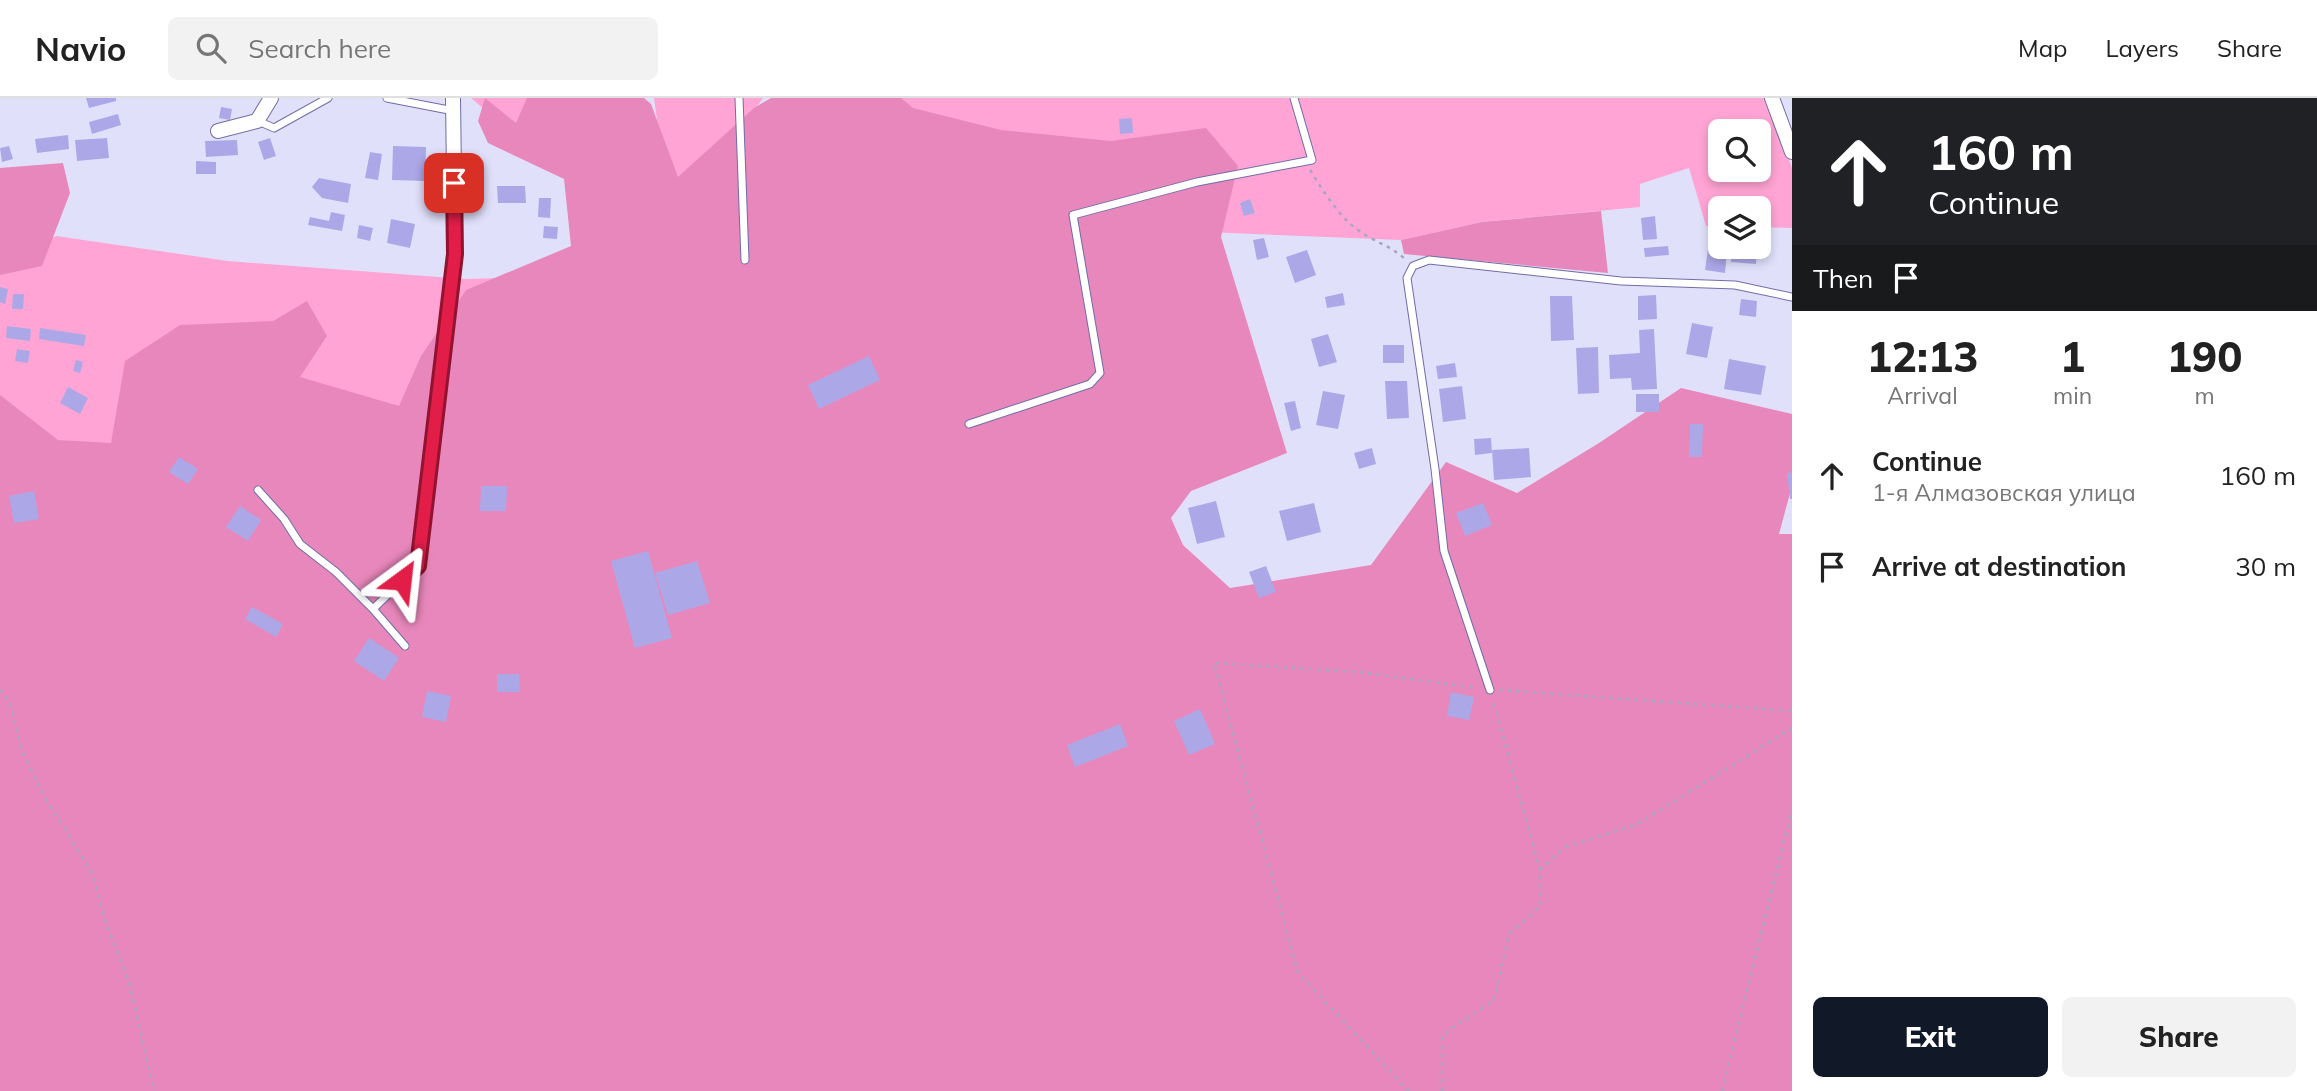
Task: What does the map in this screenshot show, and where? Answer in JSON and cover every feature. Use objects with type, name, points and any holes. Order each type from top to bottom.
[{"type":"street","points":[[218,131],[257,121],[271,98]]},
{"type":"street","points":[[1772,98],[1788,127],[1792,152]]},
{"type":"street","points":[[454,105],[455,254]]},
{"type":"lane","points":[[257,121],[274,128],[328,98]]},
{"type":"lane","points":[[387,98],[454,105]]},
{"type":"lane","points":[[739,98],[745,260]]},
{"type":"lane","points":[[969,424],[1090,384],[1100,373],[1073,215],[1197,182],[1312,160],[1294,98]]},
{"type":"lane","points":[[373,609],[418,566],[455,254]]},
{"type":"lane","points":[[1490,690],[1444,551],[1407,278],[1413,266],[1429,260],[1620,281],[1735,285],[1792,297]]},
{"type":"lane","points":[[258,490],[284,519],[300,544],[336,572],[405,646]]},
{"type":"path","points":[[1312,160],[1309,169],[1346,221],[1367,236],[1394,249],[1413,266]]},
{"type":"path","points":[[1409,1091],[1298,973],[1214,663],[1359,672],[1490,690],[1792,711]]},
{"type":"path","points":[[0,690],[10,702],[22,751],[44,796],[93,874],[105,921],[129,982],[155,1091]]},
{"type":"path","points":[[1441,1091],[1442,1035],[1494,1000],[1509,934],[1540,906],[1540,870],[1490,690]]},
{"type":"path","points":[[1540,870],[1565,847],[1636,825],[1792,728]]},
{"type":"path","points":[[1722,1091],[1792,809]]},
{"type":"shaded area","points":[[471,98],[540,98],[513,134]]},
{"type":"shaded area","points":[[485,98],[516,123],[527,98],[644,98],[651,104],[678,177],[754,108],[771,98],[901,98],[913,108],[1001,130],[1111,141],[1206,128],[1238,166],[1221,237],[1287,453],[1191,491],[1171,518],[1183,545],[1230,588],[1371,565],[1446,462],[1517,493],[1599,443],[1681,388],[1792,414],[1792,486],[1779,534],[1792,534],[1792,1091],[0,1091],[0,395],[58,440],[111,443],[125,361],[180,325],[273,321],[307,301],[327,336],[300,377],[399,406],[421,356],[466,290],[571,246],[564,179],[488,143],[478,121]]},
{"type":"shaded area","points":[[654,98],[763,98],[726,150],[692,269],[659,134]]},
{"type":"shaded area","points":[[815,98],[1766,98],[1792,168],[1792,228],[1771,227],[1771,196],[1708,196],[1706,226],[1689,168],[1640,184],[1640,207],[1482,222],[1401,240],[1206,232],[1115,145],[1006,135]]},
{"type":"shaded area","points":[[63,163],[70,193],[42,266],[0,275],[0,168]]},
{"type":"shaded area","points":[[1601,211],[1608,273],[1404,254],[1401,240],[1482,222]]},
{"type":"shaded area","points":[[56,236],[228,261],[465,279],[606,275],[661,496],[34,438],[0,398],[0,268]]},
{"type":"building","points":[[86,98],[116,98],[116,101],[89,108]]},
{"type":"building","points":[[221,107],[232,109],[230,120],[219,118]]},
{"type":"building","points":[[118,114],[121,125],[92,134],[89,122]]},
{"type":"building","points":[[1132,118],[1133,133],[1120,134],[1119,119]]},
{"type":"building","points":[[68,135],[69,149],[37,153],[35,139]]},
{"type":"building","points":[[107,138],[109,158],[77,161],[75,140]]},
{"type":"building","points":[[270,138],[276,156],[264,160],[258,142]]},
{"type":"building","points":[[237,140],[238,155],[206,157],[205,141]]},
{"type":"building","points":[[9,146],[13,159],[2,162],[0,148]]},
{"type":"building","points":[[393,146],[426,147],[425,181],[392,180]]},
{"type":"building","points":[[370,152],[382,154],[378,180],[365,178]]},
{"type":"building","points":[[196,161],[216,162],[216,174],[196,174]]},
{"type":"building","points":[[319,178],[351,184],[348,203],[322,198],[312,187]]},
{"type":"building","points":[[497,186],[525,186],[526,203],[498,203]]},
{"type":"building","points":[[539,198],[551,198],[550,218],[538,217]]},
{"type":"building","points":[[1250,199],[1255,213],[1244,216],[1240,203]]},
{"type":"building","points":[[331,212],[345,215],[342,231],[308,225],[310,217],[329,221]]},
{"type":"building","points":[[1655,216],[1657,239],[1643,240],[1641,218]]},
{"type":"building","points":[[391,219],[415,224],[410,248],[387,243]]},
{"type":"building","points":[[359,225],[373,228],[370,241],[357,238]]},
{"type":"building","points":[[544,226],[558,227],[557,239],[543,238]]},
{"type":"building","points":[[1264,238],[1269,257],[1257,260],[1253,240]]},
{"type":"building","points":[[1668,246],[1669,255],[1645,257],[1644,248]]},
{"type":"building","points":[[1708,249],[1708,259],[1726,259],[1725,273],[1705,270]]},
{"type":"building","points":[[1307,250],[1316,275],[1295,283],[1286,257]]},
{"type":"building","points":[[1731,259],[1756,259],[1756,264],[1731,262]]},
{"type":"building","points":[[0,287],[8,289],[5,304],[0,302]]},
{"type":"building","points":[[1343,293],[1345,305],[1327,308],[1325,297]]},
{"type":"building","points":[[13,294],[24,294],[23,309],[12,309]]},
{"type":"building","points":[[1656,295],[1657,319],[1638,320],[1638,296]]},
{"type":"building","points":[[1550,296],[1572,296],[1574,340],[1551,341]]},
{"type":"building","points":[[1741,299],[1757,301],[1756,317],[1739,315]]},
{"type":"building","points":[[1692,323],[1713,327],[1707,358],[1686,354]]},
{"type":"building","points":[[7,326],[31,329],[30,341],[6,338]]},
{"type":"building","points":[[40,328],[86,335],[84,346],[39,339]]},
{"type":"building","points":[[1654,329],[1657,389],[1632,390],[1631,378],[1610,379],[1609,355],[1640,353],[1639,330]]},
{"type":"building","points":[[1328,334],[1337,362],[1319,367],[1311,339]]},
{"type":"building","points":[[1383,345],[1404,345],[1404,363],[1383,363]]},
{"type":"building","points":[[1598,347],[1599,393],[1578,394],[1576,348]]},
{"type":"building","points":[[17,349],[30,351],[28,363],[15,361]]},
{"type":"building","points":[[869,356],[880,380],[819,409],[808,385]]},
{"type":"building","points":[[1729,359],[1766,366],[1761,395],[1724,389]]},
{"type":"building","points":[[76,360],[83,362],[80,373],[73,371]]},
{"type":"building","points":[[1455,363],[1457,377],[1438,379],[1436,366]]},
{"type":"building","points":[[1385,381],[1407,381],[1409,418],[1387,419]]},
{"type":"building","points":[[1462,386],[1466,419],[1443,422],[1439,389]]},
{"type":"building","points":[[68,387],[88,398],[80,414],[60,403]]},
{"type":"building","points":[[1323,391],[1345,395],[1338,429],[1316,425]]},
{"type":"building","points":[[1636,394],[1659,394],[1659,412],[1636,412]]},
{"type":"building","points":[[1295,401],[1301,428],[1291,431],[1284,403]]},
{"type":"building","points":[[1690,424],[1703,424],[1702,457],[1689,457]]},
{"type":"building","points":[[1491,438],[1492,453],[1475,455],[1474,439]]},
{"type":"building","points":[[1372,448],[1376,464],[1359,469],[1354,453]]},
{"type":"building","points":[[1529,448],[1531,477],[1494,480],[1492,450]]},
{"type":"building","points":[[179,457],[198,469],[188,484],[169,472]]},
{"type":"building","points":[[1792,472],[1792,499],[1790,499],[1787,473]]},
{"type":"building","points":[[481,486],[507,486],[506,511],[480,511]]},
{"type":"building","points":[[34,491],[39,519],[14,523],[9,496]]},
{"type":"building","points":[[1216,501],[1225,537],[1197,544],[1188,508]]},
{"type":"building","points":[[1314,503],[1321,532],[1287,541],[1279,511]]},
{"type":"building","points":[[1483,503],[1492,525],[1465,536],[1456,513]]},
{"type":"building","points":[[240,506],[261,520],[248,541],[226,527]]},
{"type":"building","points":[[648,551],[672,638],[635,648],[611,561]]},
{"type":"building","points":[[697,561],[710,603],[668,615],[655,573]]},
{"type":"building","points":[[1266,566],[1276,592],[1259,598],[1249,572]]},
{"type":"building","points":[[252,607],[283,624],[276,637],[245,619]]},
{"type":"building","points":[[369,638],[399,658],[384,681],[354,661]]},
{"type":"building","points":[[497,674],[519,674],[520,692],[497,692]]},
{"type":"building","points":[[427,691],[451,696],[446,722],[422,717]]},
{"type":"building","points":[[1451,692],[1474,697],[1469,720],[1447,716]]},
{"type":"building","points":[[1200,709],[1215,744],[1189,755],[1174,721]]},
{"type":"building","points":[[1120,724],[1128,746],[1075,767],[1067,745]]},
{"type":"route","points":[[402,580],[418,566],[455,254],[454,183]]}]
